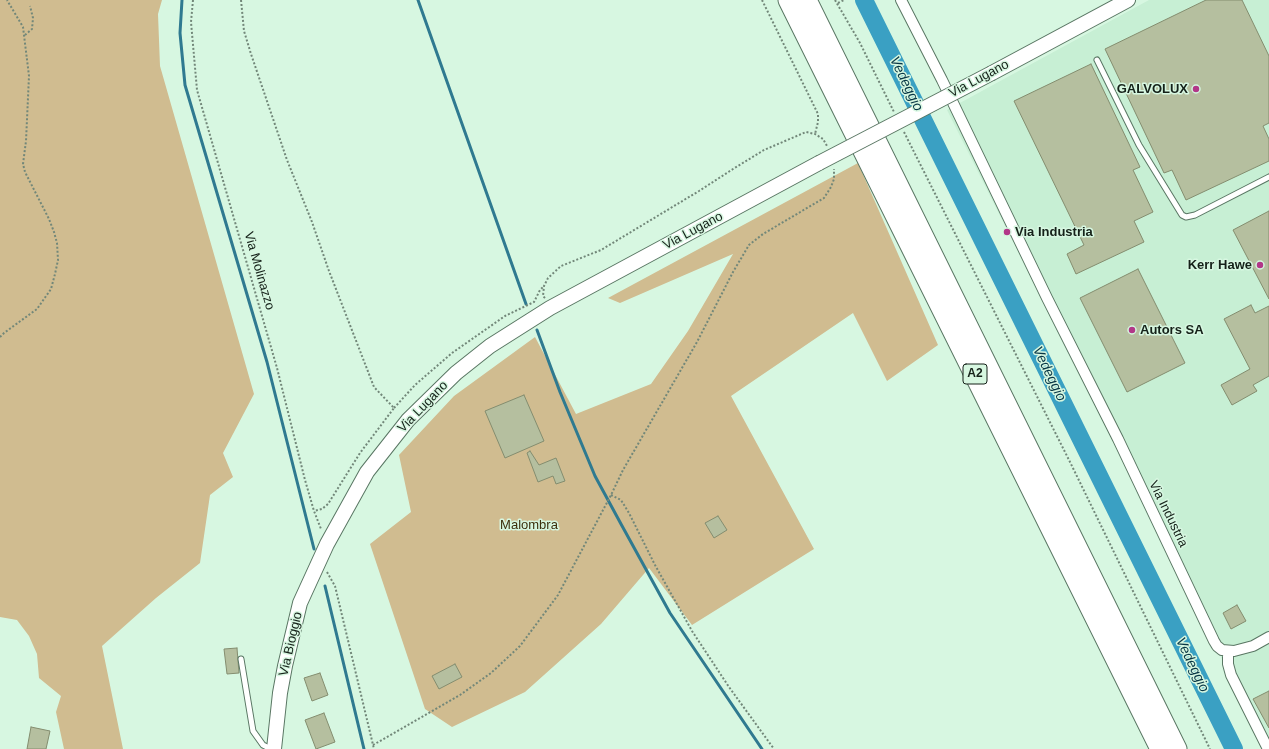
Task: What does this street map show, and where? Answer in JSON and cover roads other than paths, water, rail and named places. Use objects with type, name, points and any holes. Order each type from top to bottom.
[{"type":"highway","name":"A2","points":[[788,0],[1160,749]]},
{"type":"highway","name":"A2","points":[[807,0],[1177,749]]},
{"type":"main road","name":"Via Lugano","points":[[327,544],[367,472],[408,420],[456,373],[490,346],[550,308],[819,163],[1128,0]]},
{"type":"main road","name":"Via Bioggio","points":[[273,749],[280,693],[300,603],[327,544]]},
{"type":"street","name":"Via Industria","points":[[901,0],[942,80],[1047,298],[1118,438],[1214,641],[1222,650],[1228,651]]},
{"type":"street","points":[[1268,749],[1231,675],[1228,664],[1228,651],[1248,648],[1269,637]]},
{"type":"lane","points":[[1098,60],[1139,145],[1182,215],[1195,215],[1269,177]]},
{"type":"lane","points":[[241,659],[253,731],[263,745],[273,749]]},
{"type":"waterway","points":[[182,0],[180,33],[185,85],[267,362],[314,549]]},
{"type":"waterway","points":[[418,0],[526,304]]},
{"type":"waterway","name":"Vedeggio","points":[[864,0],[1234,749]]},
{"type":"waterway","points":[[537,330],[560,392],[595,476],[670,613],[762,749]]},
{"type":"waterway","points":[[325,586],[364,749]]},
{"type":"place","name":"GALVOLUX","points":[[1196,89]]},
{"type":"place","name":"Via Industria","points":[[1007,232]]},
{"type":"place","name":"Kerr Hawe","points":[[1260,265]]},
{"type":"place","name":"Autors SA","points":[[1132,330]]},
{"type":"park label","name":"Malombra","points":[[529,525]]}]
